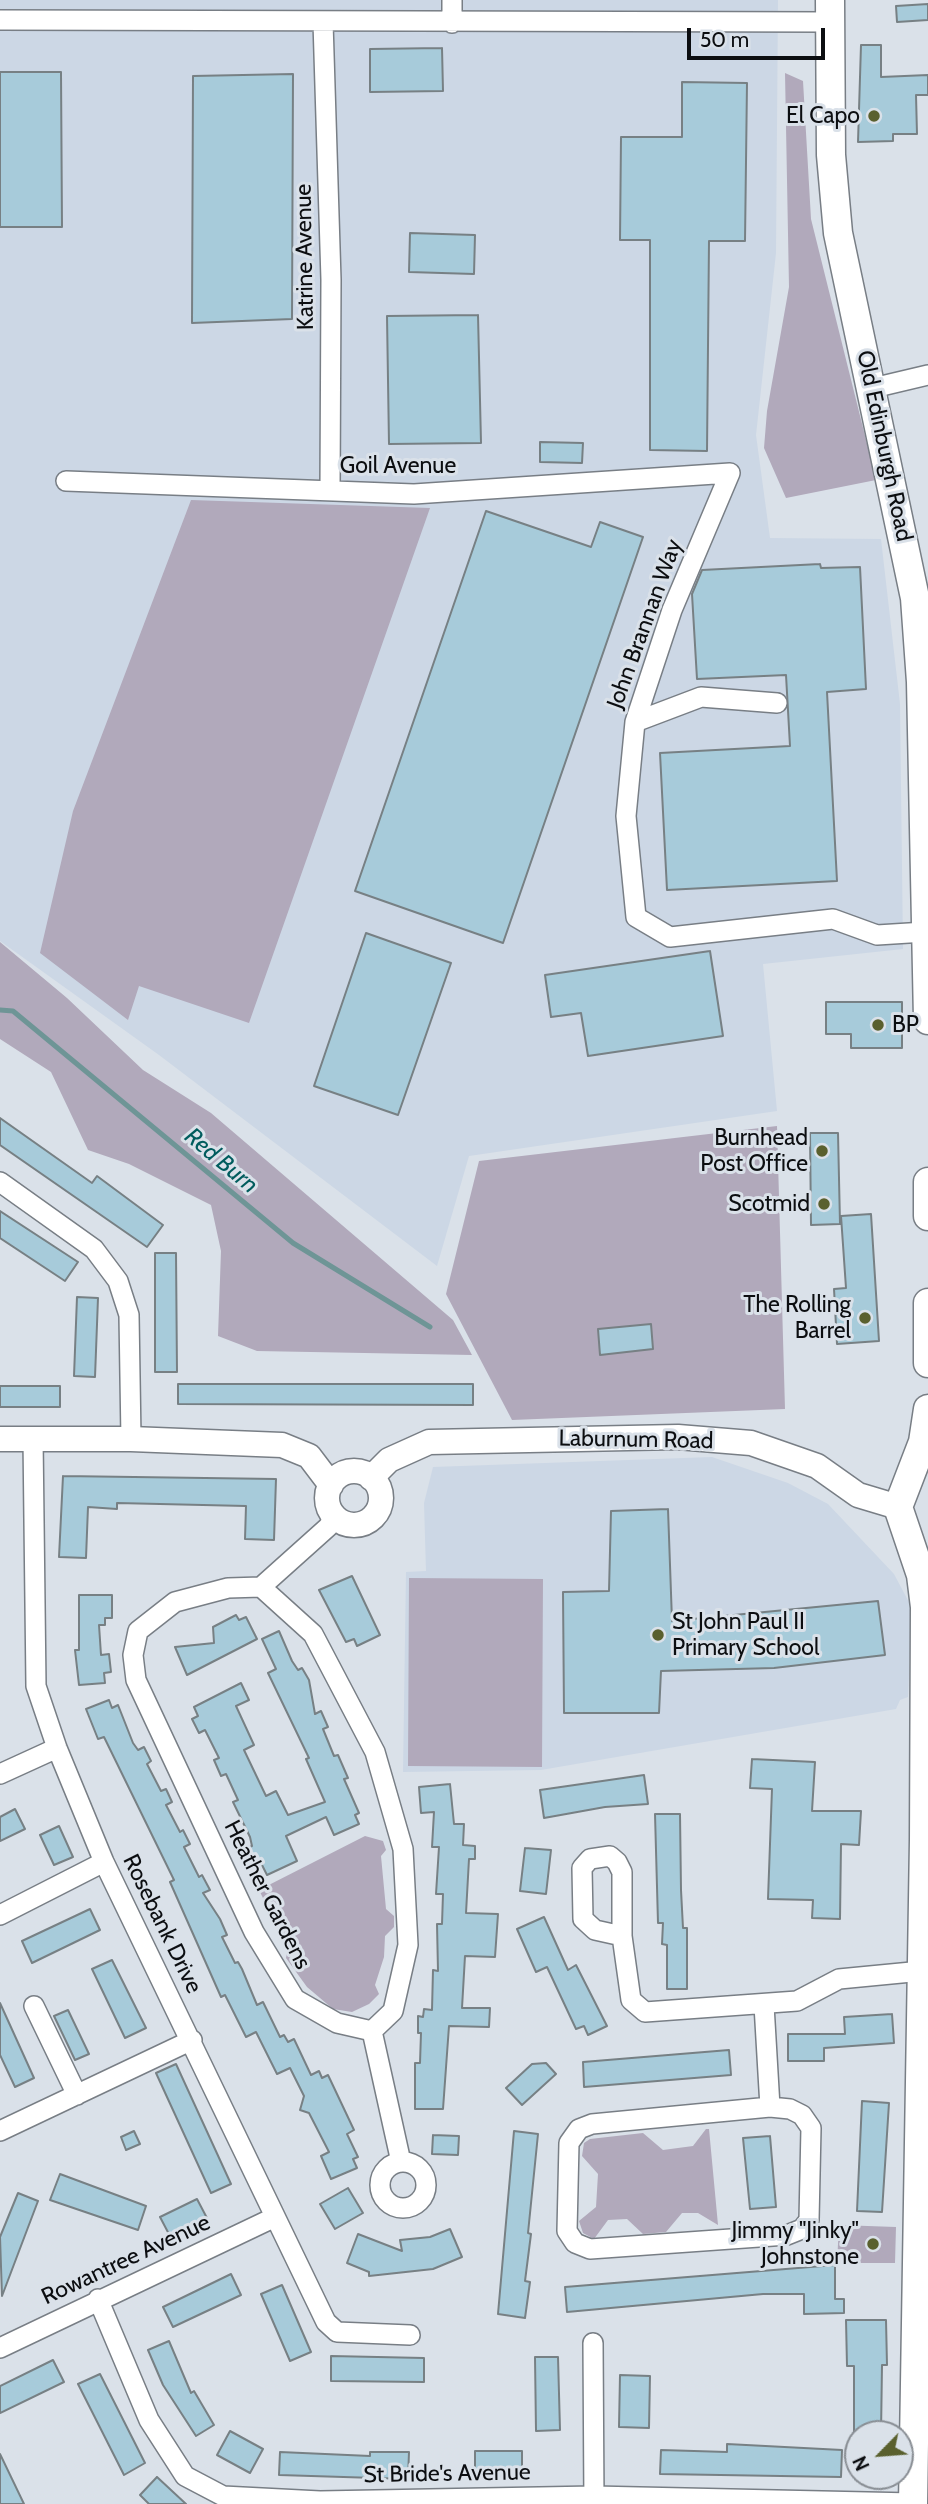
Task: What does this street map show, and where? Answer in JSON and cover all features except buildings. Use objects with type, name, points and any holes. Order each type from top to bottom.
[{"type":"main road","name":"Old Edinburgh Road","points":[[830,11],[831,155],[838,233],[873,388],[915,598],[922,682],[928,1020]]},
{"type":"main road","points":[[928,1182],[928,1216]]},
{"type":"main road","points":[[928,1303],[928,1363]]},
{"type":"main road","points":[[913,2503],[921,2456],[925,1607],[921,1575],[898,1507],[923,1443],[928,1409]]},
{"type":"street","points":[[452,0],[452,23]]},
{"type":"street","points":[[0,20],[452,23],[830,11]]},
{"type":"street","name":"Katrine Avenue","points":[[323,22],[331,280],[330,491]]},
{"type":"street","points":[[873,388],[928,375]]},
{"type":"street","name":"Goil Avenue","points":[[66,481],[414,494],[730,473]]},
{"type":"street","name":"John Brannan Way","points":[[730,473],[672,610],[635,722],[626,816],[636,917],[670,937],[832,919],[877,935],[925,932]]},
{"type":"street","points":[[635,722],[701,697],[777,703]]},
{"type":"street","points":[[0,1182],[94,1249],[118,1281],[129,1315],[131,1439]]},
{"type":"street","name":"Laburnum Road","points":[[371,1478],[389,1460],[429,1442],[678,1437],[751,1443],[817,1466],[858,1495],[898,1507]]},
{"type":"street","name":"Rosebank Drive","points":[[33,1438],[36,1686],[57,1748],[104,1862],[192,2039],[273,2218],[326,2322],[337,2332],[410,2335]]},
{"type":"street","points":[[0,1439],[131,1439],[282,1445],[309,1456],[331,1485]]},
{"type":"street","points":[[349,1472],[371,1478],[381,1497],[372,1518],[365,1523],[349,1525],[335,1517],[328,1501],[331,1485],[349,1472]]},
{"type":"street","points":[[335,1517],[328,1527],[261,1587],[313,1634],[375,1752],[403,1849],[408,1945],[393,2011],[372,2031],[401,2162]]},
{"type":"street","name":"Heather Gardens","points":[[261,1587],[228,1588],[175,1602],[138,1632],[133,1655],[136,1680],[254,1932],[295,1999],[337,2023],[372,2031]]},
{"type":"street","points":[[0,1774],[57,1748]]},
{"type":"street","points":[[0,1915],[104,1862]]},
{"type":"street","points":[[622,1936],[631,2000],[645,2012],[797,2001],[839,1979],[922,1971]]},
{"type":"street","points":[[764,2005],[770,2107]]},
{"type":"street","points":[[34,2006],[77,2095]]},
{"type":"street","points":[[0,2131],[192,2039]]},
{"type":"street","points":[[770,2107],[798,2113],[811,2128],[809,2220],[802,2229],[788,2235],[590,2249],[575,2243],[567,2231],[569,2143],[579,2129],[592,2124],[770,2107]]},
{"type":"street","name":"Rowantree Avenue","points":[[0,2348],[98,2299],[273,2218]]},
{"type":"street","name":"St Bride's Avenue","points":[[98,2299],[149,2420],[185,2476],[223,2496],[320,2503],[594,2500],[913,2503]]},
{"type":"street","points":[[593,2343],[594,2500]]},
{"type":"shaded area","points":[[0,0],[778,0],[776,253],[756,435],[770,538],[881,539],[900,704],[903,949],[763,964],[777,1111],[469,1156],[437,1266],[159,1055],[0,941]]},
{"type":"shaded area","points":[[785,73],[803,81],[811,219],[876,480],[786,498],[764,448],[767,411],[789,287]]},
{"type":"shaded area","points":[[191,500],[430,508],[249,1023],[139,986],[128,1020],[40,953],[73,811]]},
{"type":"shaded area","points":[[0,942],[67,998],[143,1070],[211,1113],[453,1320],[472,1355],[257,1351],[218,1336],[221,1251],[211,1205],[129,1164],[88,1150],[51,1072],[0,1039]]},
{"type":"shaded area","points":[[777,1126],[785,1409],[512,1420],[446,1294],[479,1161]]},
{"type":"shaded area","name":"St John Paul II Primary School","points":[[712,1457],[788,1483],[828,1504],[894,1574],[912,1608],[908,1697],[900,1700],[896,1709],[541,1770],[403,1772],[406,1572],[426,1571],[424,1503],[433,1467]]},
{"type":"shaded area","points":[[409,1578],[543,1579],[542,1767],[408,1766]]},
{"type":"shaded area","points":[[365,1836],[383,1841],[386,1850],[381,1856],[386,1909],[394,1916],[394,1927],[385,1936],[384,1957],[375,1985],[379,1994],[369,2004],[352,2012],[333,2009],[307,1987],[286,1958],[288,1948],[259,1890]]},
{"type":"shaded area","points":[[706,2129],[709,2129],[718,2225],[698,2213],[682,2213],[666,2232],[643,2234],[627,2219],[608,2220],[594,2239],[583,2233],[579,2221],[596,2207],[598,2174],[582,2156],[584,2143],[590,2139],[643,2133],[663,2150],[693,2146]]},
{"type":"shaded area","points":[[839,2225],[896,2227],[895,2263],[837,2263]]},
{"type":"waterway","name":"Red Burn","points":[[0,1010],[13,1011],[293,1243],[430,1327]]},
{"type":"place","name":"El Capo","points":[[874,116]]},
{"type":"place","name":"BP","points":[[878,1025]]},
{"type":"place","name":"Burnhead Post Office","points":[[822,1151]]},
{"type":"place","name":"Scotmid","points":[[824,1204]]},
{"type":"place","name":"The Rolling Barrel","points":[[865,1318]]},
{"type":"place","name":"St John Paul II Primary School","points":[[658,1635]]},
{"type":"place","name":"Jimmy \"Jinky\" Johnstone","points":[[873,2244]]}]
